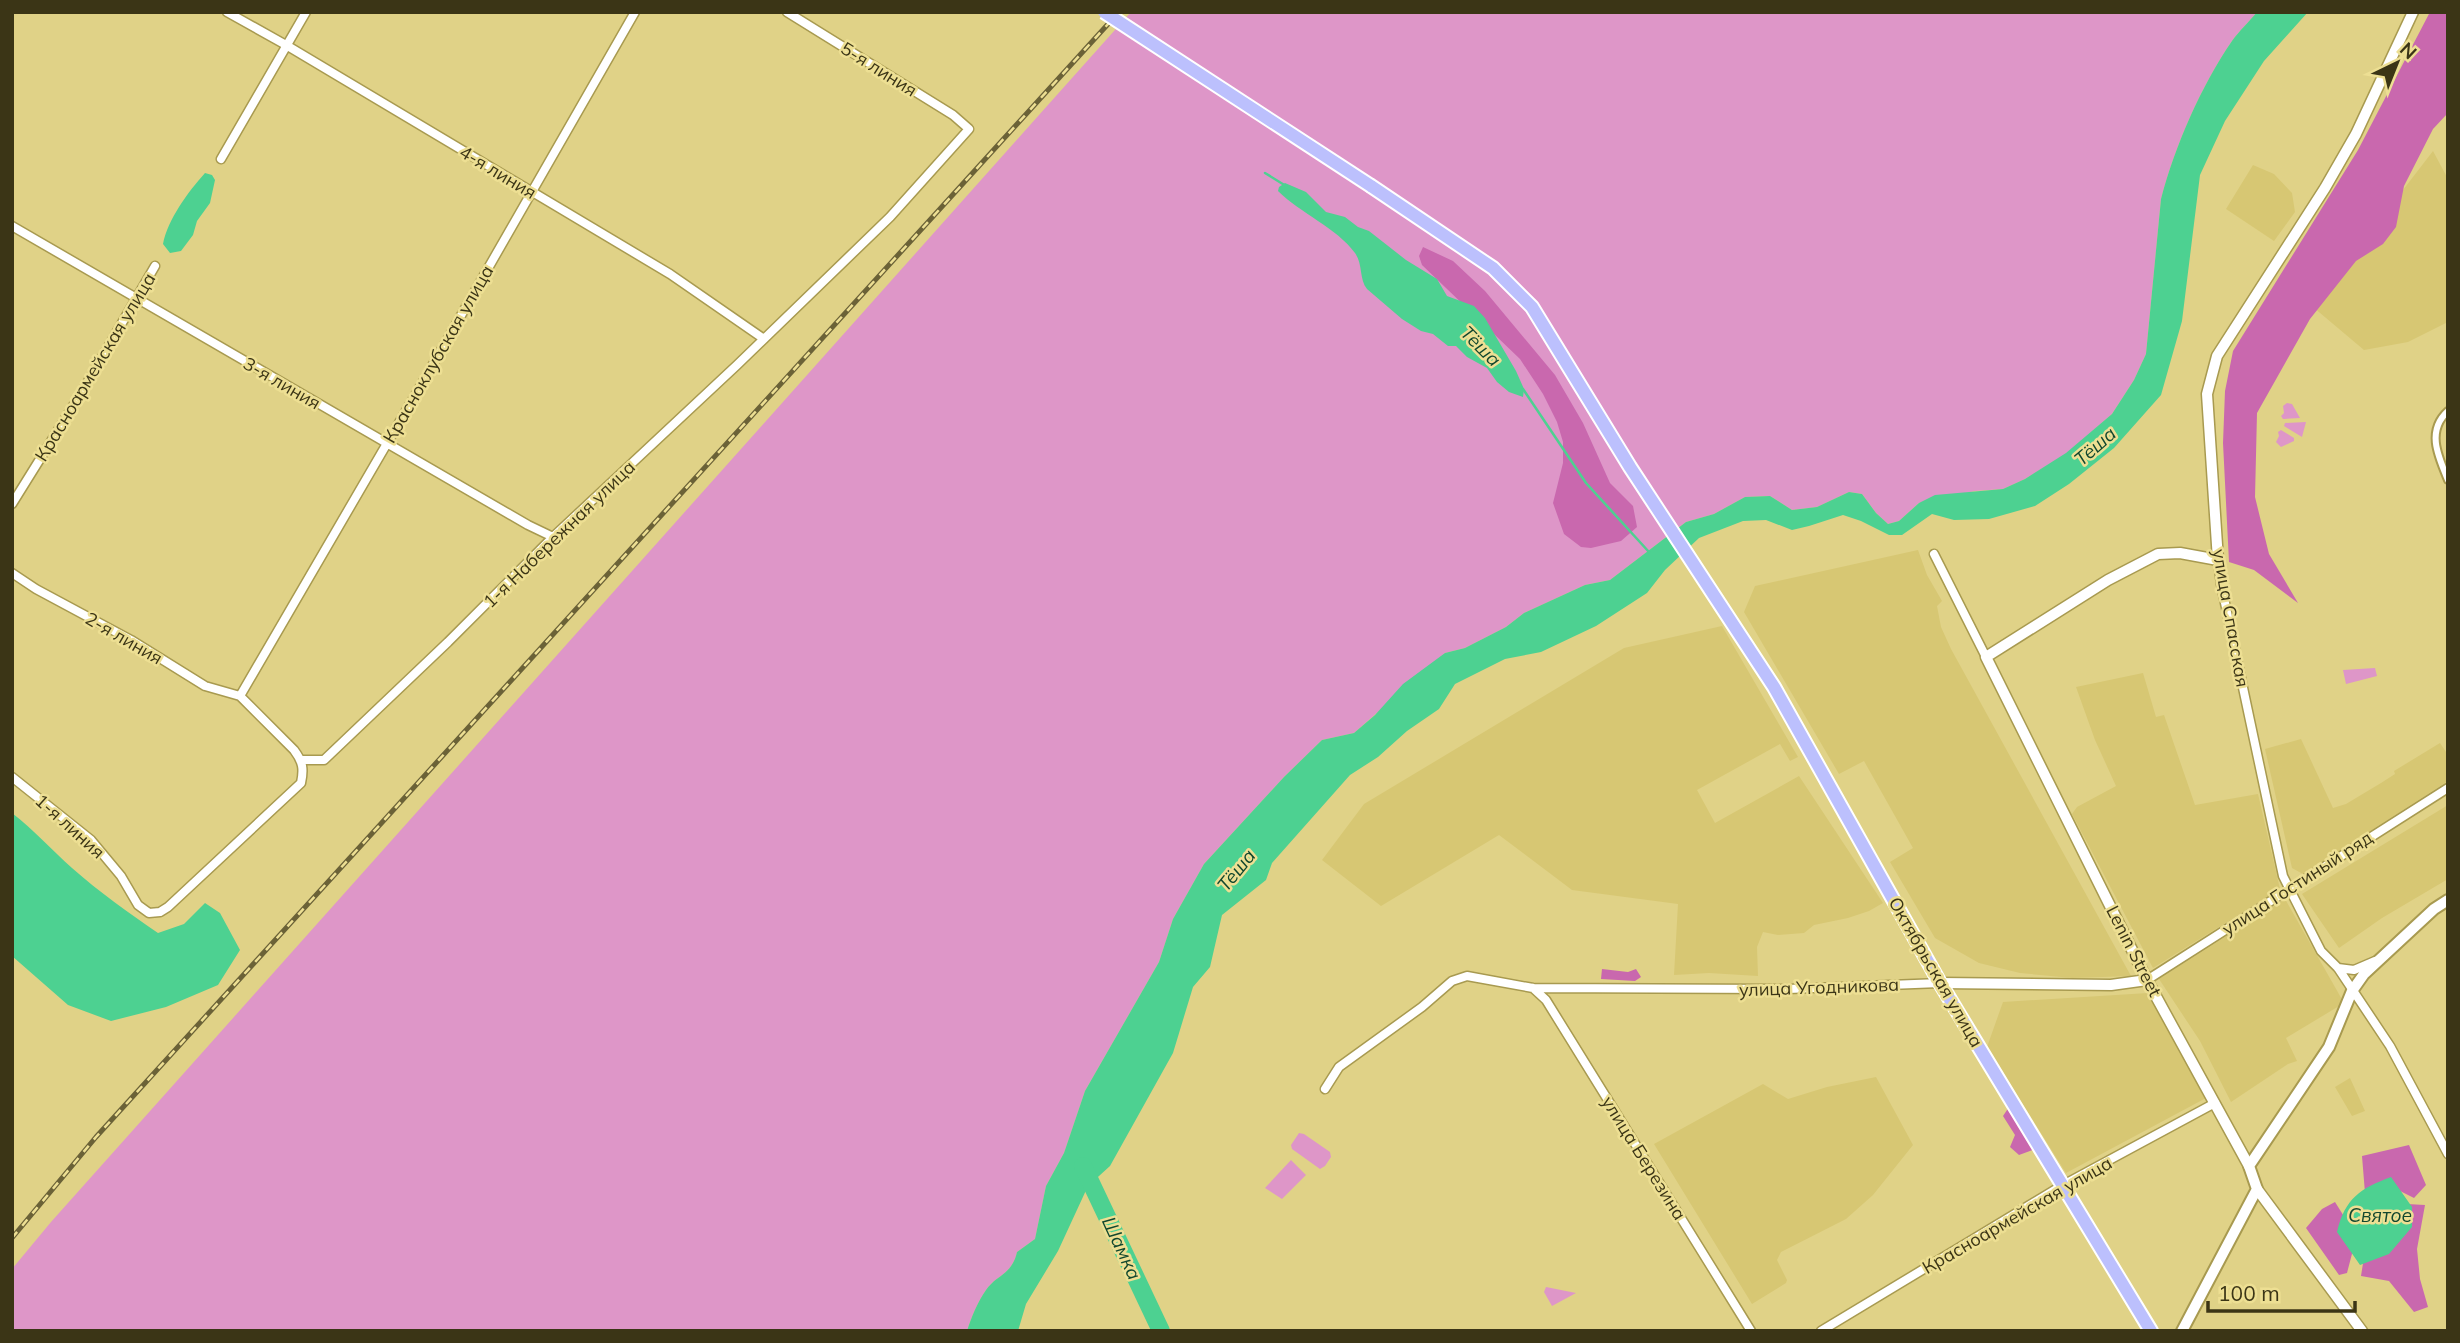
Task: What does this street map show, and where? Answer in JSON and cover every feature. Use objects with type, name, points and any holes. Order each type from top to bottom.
[{"type":"main road","name":"Октябрьская улица","points":[[1104,12],[1493,268],[1532,307],[1630,467],[1726,610],[1793,721],[1940,983],[2151,1331]]},
{"type":"main road","points":[[2249,1166],[2329,1047],[2352,991],[2364,974],[2434,909],[2448,900]]},
{"type":"main road","name":"Lenin Street","points":[[2249,1166],[2257,1189]]},
{"type":"main road","points":[[2182,1331],[2257,1189]]},
{"type":"street","name":"4-я линия","points":[[227,12],[670,274],[764,339]]},
{"type":"street","points":[[221,159],[306,12]]},
{"type":"street","name":"Красноклубская улица","points":[[240,696],[635,12]]},
{"type":"street","name":"5-я линия","points":[[788,12],[953,115],[969,130]]},
{"type":"street","name":"улица Спасская","points":[[2413,12],[2356,134],[2325,188],[2217,356],[2207,394],[2218,560],[2277,849],[2288,888],[2320,951],[2338,968],[2390,1046],[2448,1154]]},
{"type":"street","name":"1-я Набережная улица","points":[[301,760],[324,760],[553,537],[890,217],[969,130]]},
{"type":"street","name":"3-я линия","points":[[12,226],[553,537]]},
{"type":"street","name":"Красноармейская улица","points":[[12,504],[83,390],[155,266]]},
{"type":"street","points":[[2448,411],[2441,417],[2435,431],[2436,451],[2448,480]]},
{"type":"street","points":[[1986,657],[2108,580],[2158,554],[2180,553],[2218,560]]},
{"type":"street","name":"Lenin Street","points":[[1934,554],[2147,980],[2249,1166]]},
{"type":"street","name":"2-я линия","points":[[12,573],[36,589],[131,640],[205,686],[240,696]]},
{"type":"street","points":[[240,696],[301,760]]},
{"type":"street","name":"1-я линия","points":[[12,777],[91,840],[121,876],[138,905],[149,913],[168,908],[301,783],[304,771],[301,760]]},
{"type":"street","name":"улица Гостиный ряд","points":[[2147,980],[2448,788]]},
{"type":"street","points":[[2338,968],[2354,970],[2371,964],[2389,951]]},
{"type":"street","name":"улица Угодникова","points":[[1325,1089],[1339,1067],[1422,1007],[1452,981],[1467,976],[1533,988],[1788,989],[1940,983],[2111,985],[2147,980]]},
{"type":"street","name":"улица Березина","points":[[1533,988],[1546,1000],[1751,1331]]},
{"type":"street","name":"Красноармейская улица","points":[[1821,1331],[2063,1185],[2214,1103]]},
{"type":"street","name":"Lenin Street","points":[[2257,1189],[2362,1331]]},
{"type":"shaded area","points":[[1131,12],[2257,12],[2232,41],[2210,77],[2174,158],[2161,199],[2146,354],[2134,380],[2112,414],[2066,454],[2025,479],[2003,489],[1975,491],[1919,503],[1899,521],[1888,524],[1862,494],[1849,492],[1817,507],[1792,510],[1770,496],[1745,497],[1714,514],[1686,522],[1610,580],[1585,585],[1524,613],[1506,627],[1465,648],[1445,653],[1354,733],[1322,740],[1204,864],[1173,919],[1159,962],[1085,1091],[1064,1153],[1046,1186],[1035,1239],[1017,1252],[1008,1270],[986,1290],[967,1331],[12,1331],[12,1269],[51,1222]]},
{"type":"shaded area","points":[[2430,12],[2448,12],[2448,113],[2433,129],[2404,186],[2396,227],[2383,244],[2356,261],[2310,319],[2257,413],[2255,497],[2269,554],[2298,603],[2254,570],[2229,562],[2223,443],[2225,391],[2233,351],[2358,150]]},
{"type":"shaded area","points":[[2433,151],[2448,179],[2448,322],[2408,342],[2364,350],[2313,307]]},
{"type":"shaded area","points":[[2253,165],[2274,174],[2292,193],[2295,212],[2274,241],[2226,209]]},
{"type":"shaded area","points":[[1423,247],[1453,261],[1485,291],[1555,375],[1583,423],[1610,483],[1633,506],[1637,527],[1621,541],[1591,548],[1581,547],[1564,534],[1553,503],[1563,463],[1563,442],[1557,422],[1543,394],[1520,359],[1422,265],[1419,256]]},
{"type":"shaded area","points":[[2292,404],[2300,418],[2283,419],[2283,406]]},
{"type":"shaded area","points":[[2306,422],[2302,437],[2284,426],[2285,423]]},
{"type":"shaded area","points":[[2281,430],[2294,438],[2294,441],[2281,447],[2276,442]]},
{"type":"shaded area","points":[[1918,550],[1927,575],[1942,601],[1937,606],[1941,627],[1951,649],[2131,976],[2072,978],[2020,973],[1979,963],[1935,938],[1890,862],[1913,848],[1864,761],[1839,774],[1744,612],[1755,586]]},
{"type":"shaded area","points":[[1722,626],[1798,757],[1790,761],[1780,744],[1697,790],[1715,823],[1799,776],[1883,903],[1848,918],[1814,925],[1804,933],[1778,935],[1763,932],[1757,947],[1758,976],[1709,973],[1674,975],[1678,904],[1572,890],[1499,835],[1381,906],[1322,860],[1364,804],[1624,648]]},
{"type":"shaded area","points":[[2375,668],[2377,676],[2346,684],[2343,670]]},
{"type":"shaded area","points":[[2143,673],[2156,717],[2164,715],[2195,805],[2258,794],[2280,889],[2153,968],[2072,814],[2077,807],[2116,786],[2095,740],[2076,687]]},
{"type":"shaded area","points":[[2301,739],[2333,808],[2346,804],[2381,783],[2395,774],[2394,771],[2440,743],[2448,755],[2448,781],[2303,874],[2292,868],[2265,749]]},
{"type":"shaded area","points":[[2448,805],[2448,879],[2382,918],[2339,948],[2302,894]]},
{"type":"shaded area","points":[[2285,899],[2344,1003],[2286,1038],[2297,1061],[2288,1064],[2231,1102],[2200,1041],[2159,979]]},
{"type":"shaded area","points":[[1602,969],[1628,972],[1636,969],[1641,977],[1635,981],[1601,979]]},
{"type":"shaded area","points":[[2148,993],[2206,1098],[2066,1173],[1987,1047],[2003,1002]]},
{"type":"shaded area","points":[[1876,1077],[1913,1145],[1873,1195],[1846,1219],[1781,1252],[1777,1260],[1786,1283],[1752,1304],[1654,1144],[1763,1084],[1788,1099],[1827,1087]]},
{"type":"shaded area","points":[[2350,1078],[2365,1111],[2352,1116],[2335,1087]]},
{"type":"shaded area","points":[[2009,1107],[2035,1149],[2019,1155],[2010,1147],[2015,1135],[2003,1116]]},
{"type":"shaded area","points":[[1299,1133],[1330,1152],[1331,1157],[1325,1166],[1320,1169],[1292,1149],[1291,1145]]},
{"type":"shaded area","points":[[2409,1145],[2426,1185],[2414,1198],[2388,1185],[2365,1193],[2362,1156]]},
{"type":"shaded area","points":[[1291,1160],[1306,1175],[1282,1199],[1265,1188]]},
{"type":"shaded area","points":[[2335,1202],[2345,1218],[2354,1246],[2347,1273],[2339,1275],[2306,1228],[2322,1209]]},
{"type":"shaded area","points":[[2407,1204],[2425,1205],[2417,1249],[2420,1279],[2428,1307],[2414,1312],[2389,1281],[2361,1276],[2364,1257]]},
{"type":"shaded area","points":[[1546,1287],[1576,1293],[1552,1306],[1544,1292]]},
{"type":"water","points":[[2257,12],[2308,12],[2264,61],[2225,121],[2200,175],[2182,321],[2161,395],[2114,448],[2069,484],[2035,506],[1989,519],[1954,520],[1932,514],[1902,535],[1889,535],[1843,515],[1792,530],[1766,520],[1743,521],[1699,538],[1665,570],[1647,593],[1596,626],[1541,652],[1505,659],[1455,684],[1439,709],[1407,731],[1378,757],[1350,775],[1272,863],[1266,880],[1222,915],[1210,967],[1193,987],[1173,1053],[1110,1166],[1088,1186],[1058,1251],[1026,1304],[1018,1331],[967,1331],[986,1290],[1008,1270],[1017,1252],[1035,1239],[1046,1186],[1064,1153],[1085,1091],[1159,962],[1173,919],[1204,864],[1322,740],[1354,733],[1375,715],[1403,684],[1445,653],[1465,648],[1506,627],[1524,613],[1585,585],[1610,580],[1686,522],[1714,514],[1745,497],[1770,496],[1792,510],[1817,507],[1849,492],[1862,494],[1888,524],[1899,521],[1919,503],[1935,495],[2003,489],[2025,479],[2066,453],[2112,414],[2134,380],[2146,354],[2161,199],[2174,158],[2210,77],[2232,41]]},
{"type":"water","points":[[205,173],[212,175],[215,180],[210,203],[181,251],[170,253],[163,244],[169,225]]},
{"type":"water","points":[[1285,183],[1306,192],[1326,212],[1345,217],[1369,231],[1406,260],[1437,279],[1447,296],[1474,306],[1485,318],[1516,371],[1524,389],[1523,397],[1509,392],[1487,368],[1467,357],[1456,346],[1448,346],[1433,334],[1421,331],[1402,319],[1367,289],[1355,253],[1329,228],[1278,191]]},
{"type":"water","points":[[12,813],[82,877],[158,933],[184,924],[205,903],[220,913],[240,950],[218,985],[166,1007],[111,1021],[68,1005],[12,956]]},
{"type":"water","name":"Святое","points":[[2391,1177],[2412,1207],[2412,1227],[2389,1254],[2360,1265],[2337,1232],[2340,1220],[2350,1203],[2363,1190]]},
{"type":"waterway","name":"Тёша","points":[[1265,173],[1286,186]]},
{"type":"waterway","name":"Тёша","points":[[1523,389],[1586,483],[1649,552]]},
{"type":"waterway","name":"Шамка","points":[[1083,1166],[1161,1331]]},
{"type":"railway","points":[[12,1238],[96,1137],[1119,12]]}]
